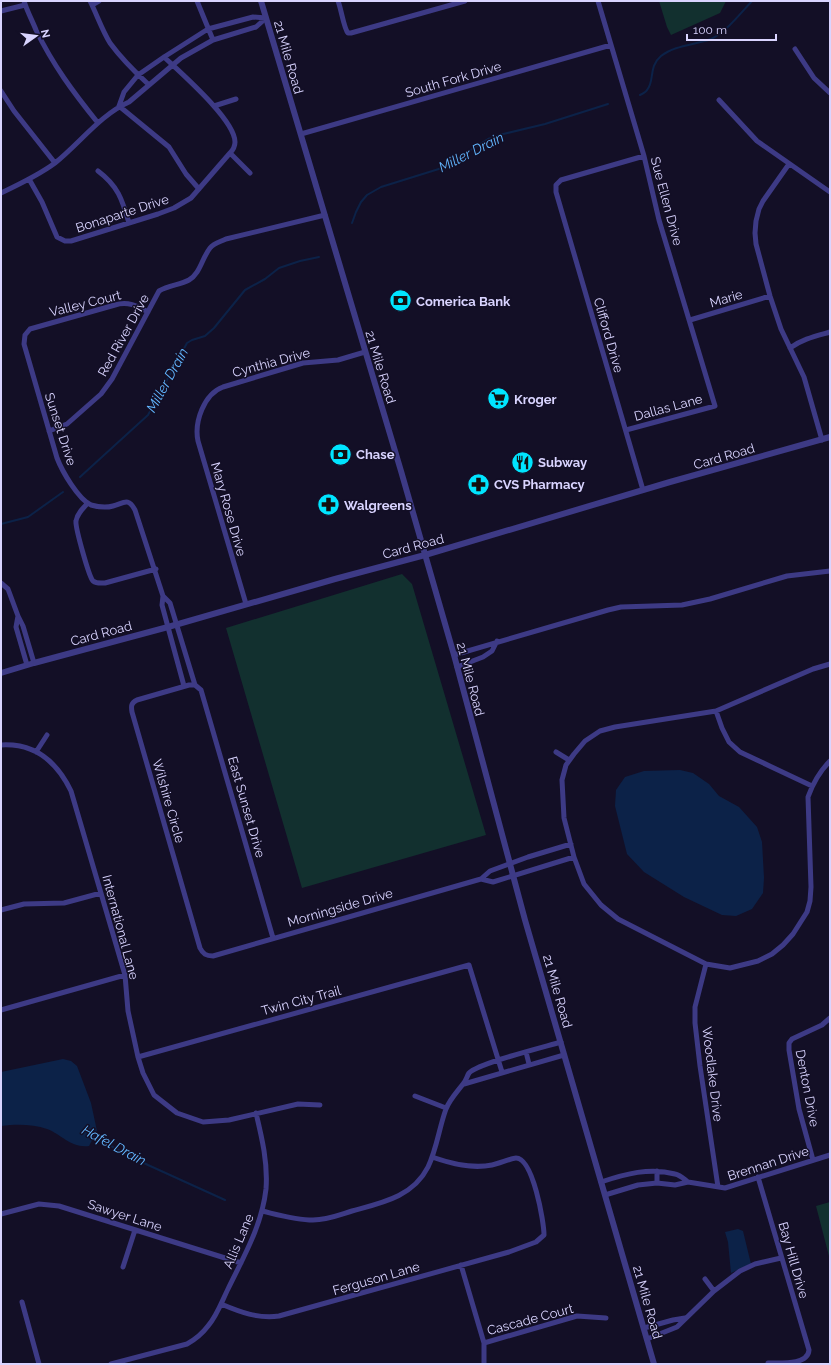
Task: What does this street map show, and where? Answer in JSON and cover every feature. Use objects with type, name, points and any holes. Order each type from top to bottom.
[{"type":"street","points":[[99,1],[91,3],[110,43],[138,75],[148,84]]},
{"type":"street","points":[[197,1],[213,40]]},
{"type":"street","name":"21 Mile Road","points":[[261,1],[454,655],[564,1055],[654,1364]]},
{"type":"street","points":[[338,1],[343,17],[344,28],[346,31],[351,33],[465,1]]},
{"type":"street","name":"Sue Ellen Drive","points":[[598,1],[644,156],[659,220],[715,406]]},
{"type":"street","points":[[1,11],[24,3],[44,46],[55,65],[68,86],[98,123]]},
{"type":"street","points":[[119,106],[124,92],[138,75],[208,30],[253,17],[266,18]]},
{"type":"street","points":[[1,193],[30,179],[55,163],[98,123],[119,106],[129,102],[148,84],[181,58],[213,40],[256,27],[266,18]]},
{"type":"street","name":"South Fork Drive","points":[[300,134],[611,45]]},
{"type":"street","points":[[795,49],[814,78],[830,93]]},
{"type":"street","points":[[164,57],[214,106],[232,131],[235,146],[230,153],[250,173]]},
{"type":"street","points":[[1,91],[14,111],[55,163]]},
{"type":"street","points":[[214,106],[236,99]]},
{"type":"street","points":[[719,100],[757,141],[830,192]]},
{"type":"street","points":[[119,106],[169,147],[186,174],[199,189]]},
{"type":"street","name":"Bonaparte Drive","points":[[30,179],[45,208],[57,237],[61,240],[71,241],[174,208],[191,198],[230,153]]},
{"type":"street","name":"Clifford Drive","points":[[644,156],[561,180],[556,185],[556,192],[644,490]]},
{"type":"street","points":[[789,164],[763,201],[756,221],[755,233],[757,255],[770,296],[790,348],[804,377],[822,440]]},
{"type":"street","points":[[98,171],[112,182],[117,190],[129,222]]},
{"type":"street","name":"Red River Drive","points":[[49,430],[67,424],[101,394],[112,379],[159,291],[167,286],[189,280],[195,274],[210,248],[215,244],[325,215]]},
{"type":"street","name":"Marie","points":[[690,320],[770,296]]},
{"type":"street","name":"Valley Court","points":[[27,332],[34,328],[118,304],[130,304],[148,312]]},
{"type":"street","name":"Sunset Drive","points":[[27,332],[24,339],[24,344],[57,458],[64,474],[88,503]]},
{"type":"street","points":[[790,348],[807,338],[830,332]]},
{"type":"street","name":"Cynthia Drive","points":[[198,419],[212,394],[223,387],[303,363],[338,360],[365,352]]},
{"type":"street","name":"Dallas Lane","points":[[626,430],[715,406]]},
{"type":"street","name":"Mary Rose Drive","points":[[198,419],[196,432],[198,441],[246,604]]},
{"type":"street","name":"Card Road","points":[[1,673],[425,555],[644,490],[830,438]]},
{"type":"street","points":[[156,569],[105,583],[94,581],[89,573],[76,524],[78,515],[88,503],[108,507],[125,501],[133,506],[156,569],[163,596],[162,605],[184,686],[195,684]]},
{"type":"street","points":[[454,655],[608,610],[682,605],[710,599],[787,576],[830,571]]},
{"type":"street","points":[[1,584],[8,589],[23,626],[34,663]]},
{"type":"street","points":[[163,596],[170,603],[177,624]]},
{"type":"street","points":[[18,616],[16,627],[27,665]]},
{"type":"street","name":"East Sunset Drive","points":[[177,624],[195,684],[199,687],[202,693],[273,938]]},
{"type":"street","points":[[457,666],[483,657],[492,651],[498,641]]},
{"type":"street","points":[[830,664],[813,669],[716,711],[615,727],[600,731],[585,741],[566,765],[562,780],[564,818],[574,857],[584,884],[602,905],[618,919],[706,964],[730,968],[765,958],[783,946],[793,934],[807,912],[810,901],[811,887],[808,797],[812,786],[821,771],[830,761]]},
{"type":"street","name":"Wilshire Circle","points":[[184,686],[137,700],[133,702],[131,709],[200,948],[202,953],[206,955]]},
{"type":"street","points":[[716,711],[729,742],[740,752],[812,786]]},
{"type":"street","points":[[36,752],[47,735]]},
{"type":"street","name":"International Lane","points":[[1,745],[25,747],[46,758],[60,772],[71,791],[125,975],[128,1011],[138,1057],[143,1073],[154,1095],[177,1113],[203,1122],[229,1120],[298,1104],[320,1105]]},
{"type":"street","points":[[556,752],[570,760]]},
{"type":"street","name":"Morningside Drive","points":[[481,879],[487,872],[510,863],[571,844]]},
{"type":"street","name":"Morningside Drive","points":[[206,955],[213,956],[481,879],[493,882],[574,857]]},
{"type":"street","points":[[1,910],[24,904],[64,902],[101,893]]},
{"type":"street","name":"Woodlake Drive","points":[[706,964],[695,1007],[695,1023],[718,1187]]},
{"type":"street","name":"Twin City Trail","points":[[138,1057],[469,966],[498,1060]]},
{"type":"street","points":[[1,1010],[125,975]]},
{"type":"street","name":"Denton Drive","points":[[812,1160],[800,1109],[789,1043],[792,1039],[822,1025],[830,1018]]},
{"type":"street","points":[[262,1211],[290,1218],[318,1220],[386,1201],[400,1195],[418,1181],[427,1169],[432,1157],[446,1108],[456,1092],[464,1084],[470,1073],[483,1065],[561,1042]]},
{"type":"street","points":[[526,1052],[529,1064]]},
{"type":"street","points":[[464,1084],[564,1055]]},
{"type":"street","points":[[498,1060],[502,1072]]},
{"type":"street","points":[[415,1096],[446,1108]]},
{"type":"street","name":"Allis Lane","points":[[111,1364],[187,1344],[197,1339],[209,1325],[241,1263],[256,1230],[262,1211],[266,1187],[266,1164],[263,1142],[256,1113]]},
{"type":"street","name":"Brennan Drive","points":[[605,1195],[638,1185],[657,1183],[675,1185],[688,1182],[724,1188],[830,1155]]},
{"type":"street","name":"Ferguson Lane","points":[[221,1304],[239,1312],[256,1316],[279,1316],[509,1252],[536,1242],[544,1235],[544,1222],[540,1204],[525,1163],[516,1158],[490,1166],[467,1166],[432,1157]]},
{"type":"street","points":[[657,1171],[657,1183]]},
{"type":"street","name":"Brennan Drive","points":[[601,1182],[633,1172],[657,1171],[676,1174],[688,1182]]},
{"type":"street","name":"Bay Hill Drive","points":[[758,1177],[809,1350],[807,1359],[803,1362],[795,1364],[768,1363]]},
{"type":"street","name":"Sawyer Lane","points":[[1,1214],[39,1204],[73,1210],[241,1263]]},
{"type":"street","points":[[123,1267],[135,1230]]},
{"type":"street","points":[[647,1339],[677,1327],[714,1291],[740,1271],[755,1264],[781,1258]]},
{"type":"street","points":[[461,1265],[484,1343],[484,1364]]},
{"type":"street","points":[[705,1279],[714,1291]]},
{"type":"street","points":[[22,1302],[39,1364]]},
{"type":"street","name":"Cascade Court","points":[[484,1343],[577,1316],[606,1318]]},
{"type":"street","points":[[644,1328],[685,1318]]},
{"type":"green space","points":[[659,1],[726,1],[720,13],[671,35]]},
{"type":"green space","points":[[402,574],[412,584],[486,835],[302,888],[226,628]]},
{"type":"green space","points":[[830,1202],[830,1260],[816,1206]]},
{"type":"water","points":[[680,770],[693,773],[709,784],[719,796],[739,807],[757,827],[762,842],[764,878],[763,893],[752,909],[736,916],[722,915],[684,897],[644,872],[627,854],[615,806],[616,790],[625,777],[644,771]]},
{"type":"water","points":[[63,1059],[71,1061],[77,1066],[91,1103],[97,1131],[89,1146],[82,1146],[72,1143],[42,1127],[24,1125],[1,1126],[1,1072]]},
{"type":"water","points":[[738,1229],[743,1231],[751,1264],[731,1273],[728,1242],[725,1232]]},
{"type":"waterway","name":"Miller Drain","points":[[640,95],[646,91],[649,86],[654,65],[661,56],[672,50],[705,41],[717,36],[733,22],[752,1]]},
{"type":"waterway","name":"Miller Drain","points":[[352,223],[361,202],[367,195],[381,187],[442,168],[488,139],[545,124],[608,104]]},
{"type":"waterway","name":"Miller Drain","points":[[80,477],[148,415],[187,343],[205,336],[214,328],[245,290],[265,279],[279,268],[319,257]]},
{"type":"waterway","name":"Miller Drain","points":[[1,524],[28,517],[63,492]]},
{"type":"waterway","name":"Hafel Drain","points":[[93,1137],[148,1165],[225,1200]]},
{"type":"place","name":"Comerica Bank","points":[[401,301]]},
{"type":"place","name":"Kroger","points":[[498,399]]},
{"type":"place","name":"Chase","points":[[340,454]]},
{"type":"place","name":"Subway","points":[[523,462]]},
{"type":"place","name":"CVS Pharmacy","points":[[479,484]]},
{"type":"place","name":"Walgreens","points":[[329,505]]}]
